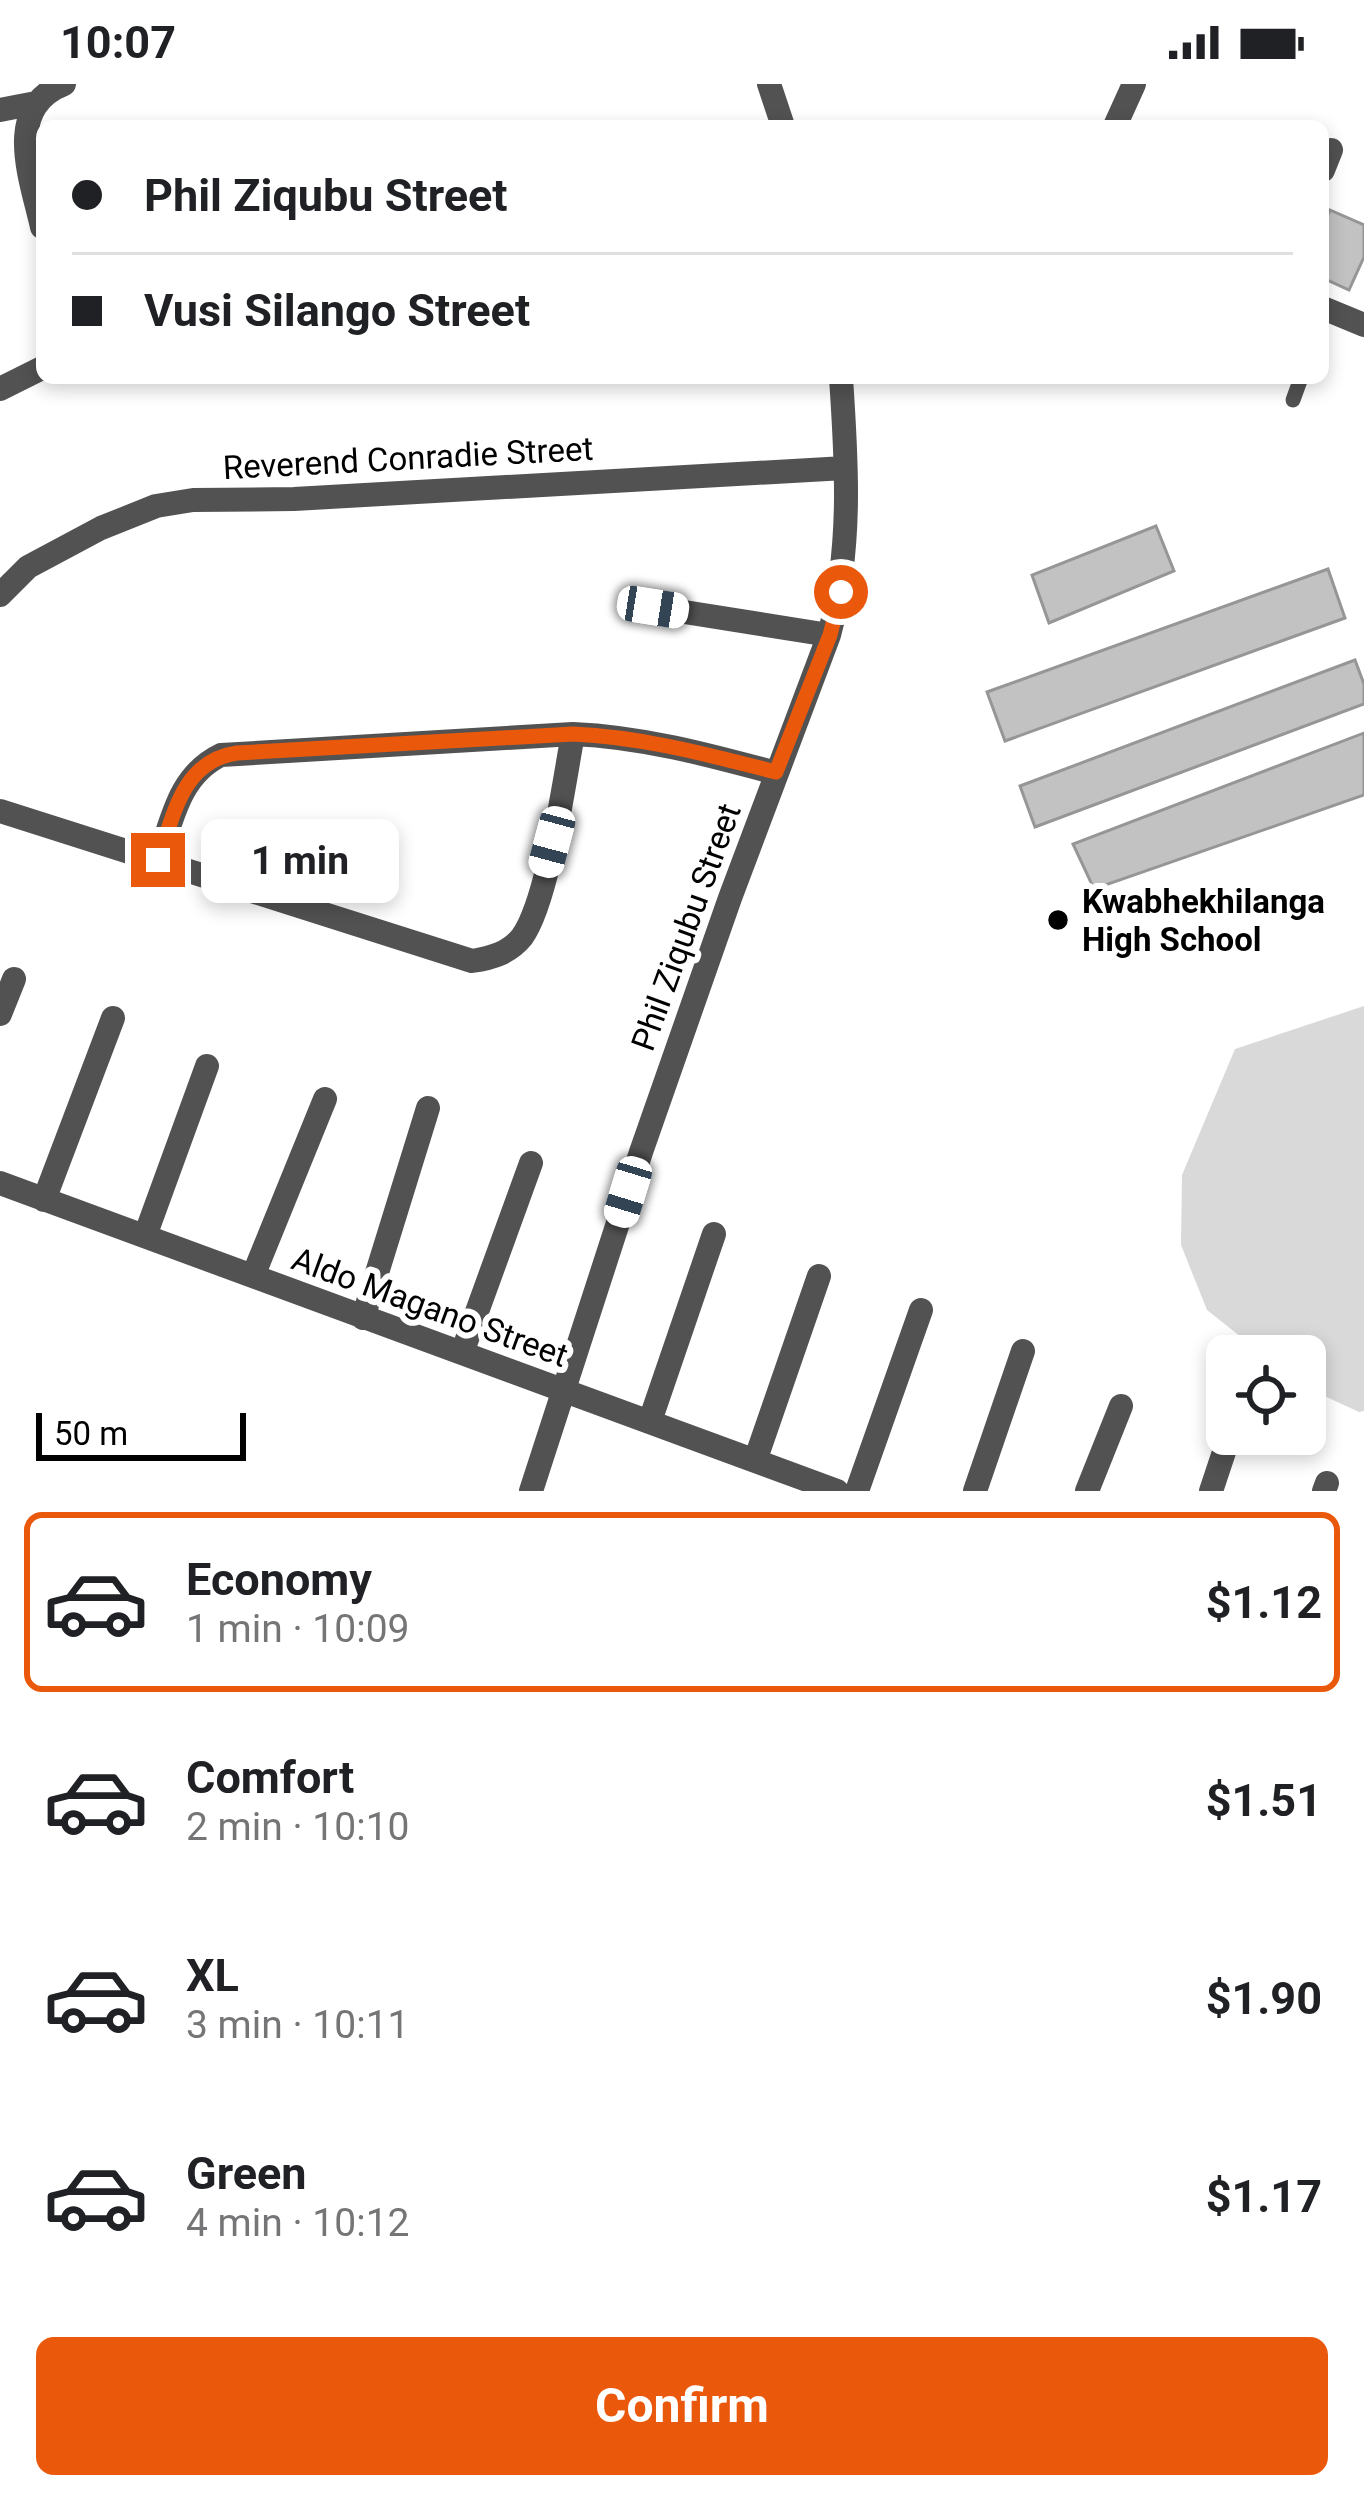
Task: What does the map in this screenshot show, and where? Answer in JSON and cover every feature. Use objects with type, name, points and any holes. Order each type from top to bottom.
[{"type":"street","points":[[36,197],[25,142],[27,122],[47,91],[64,84]]},
{"type":"street","points":[[769,84],[781,120]]},
{"type":"street","points":[[1117,120],[1134,84]]},
{"type":"street","points":[[0,110],[36,103]]},
{"type":"street","points":[[1329,315],[1364,325]]},
{"type":"street","points":[[0,389],[36,371]]},
{"type":"street","name":"Phil Ziqubu Street","points":[[531,1491],[641,1152],[776,772],[830,635],[848,540],[841,384]]},
{"type":"street","name":"Reverend Conradie Street","points":[[0,595],[28,567],[101,528],[156,506],[193,500],[294,499],[845,468]]},
{"type":"street","points":[[653,607],[830,635]]},
{"type":"street","points":[[0,811],[472,961],[490,958],[519,940],[530,923],[573,734]]},
{"type":"street","points":[[158,860],[183,789],[205,763],[220,755],[573,734],[687,749],[776,772]]},
{"type":"street","points":[[0,1014],[14,979]]},
{"type":"street","points":[[44,1200],[113,1018]]},
{"type":"street","points":[[145,1237],[207,1066]]},
{"type":"street","points":[[253,1276],[325,1099]]},
{"type":"street","points":[[363,1318],[428,1108]]},
{"type":"street","points":[[462,1353],[531,1163]]},
{"type":"street","name":"Aldo Magano Street","points":[[0,1184],[837,1491]]},
{"type":"street","points":[[650,1421],[714,1234]]},
{"type":"street","points":[[754,1461],[819,1276]]},
{"type":"street","points":[[857,1491],[921,1310]]},
{"type":"street","points":[[975,1491],[1023,1351]]},
{"type":"street","points":[[1087,1491],[1121,1406]]},
{"type":"street","points":[[1211,1491],[1223,1455]]},
{"type":"lane","points":[[1292,400],[1299,384]]},
{"type":"shaded area","points":[[1364,1006],[1364,1411],[1326,1397],[1326,1335],[1239,1335],[1207,1310],[1181,1245],[1182,1175],[1235,1049]]},
{"type":"building","points":[[1329,212],[1364,225],[1364,257],[1349,290],[1329,281]]},
{"type":"building","points":[[1156,526],[1174,571],[1049,623],[1032,575]]},
{"type":"building","points":[[1328,569],[1345,618],[1005,741],[987,692]]},
{"type":"building","points":[[1355,660],[1364,684],[1364,704],[1035,827],[1020,786]]},
{"type":"building","points":[[1364,733],[1364,795],[1094,889],[1073,844]]},
{"type":"place","name":"Kwabhekhilanga High School","points":[[1058,920]]},
{"type":"route","points":[[158,860],[183,789],[205,763],[220,755],[573,734],[687,749],[776,772],[830,635],[841,592]]}]
